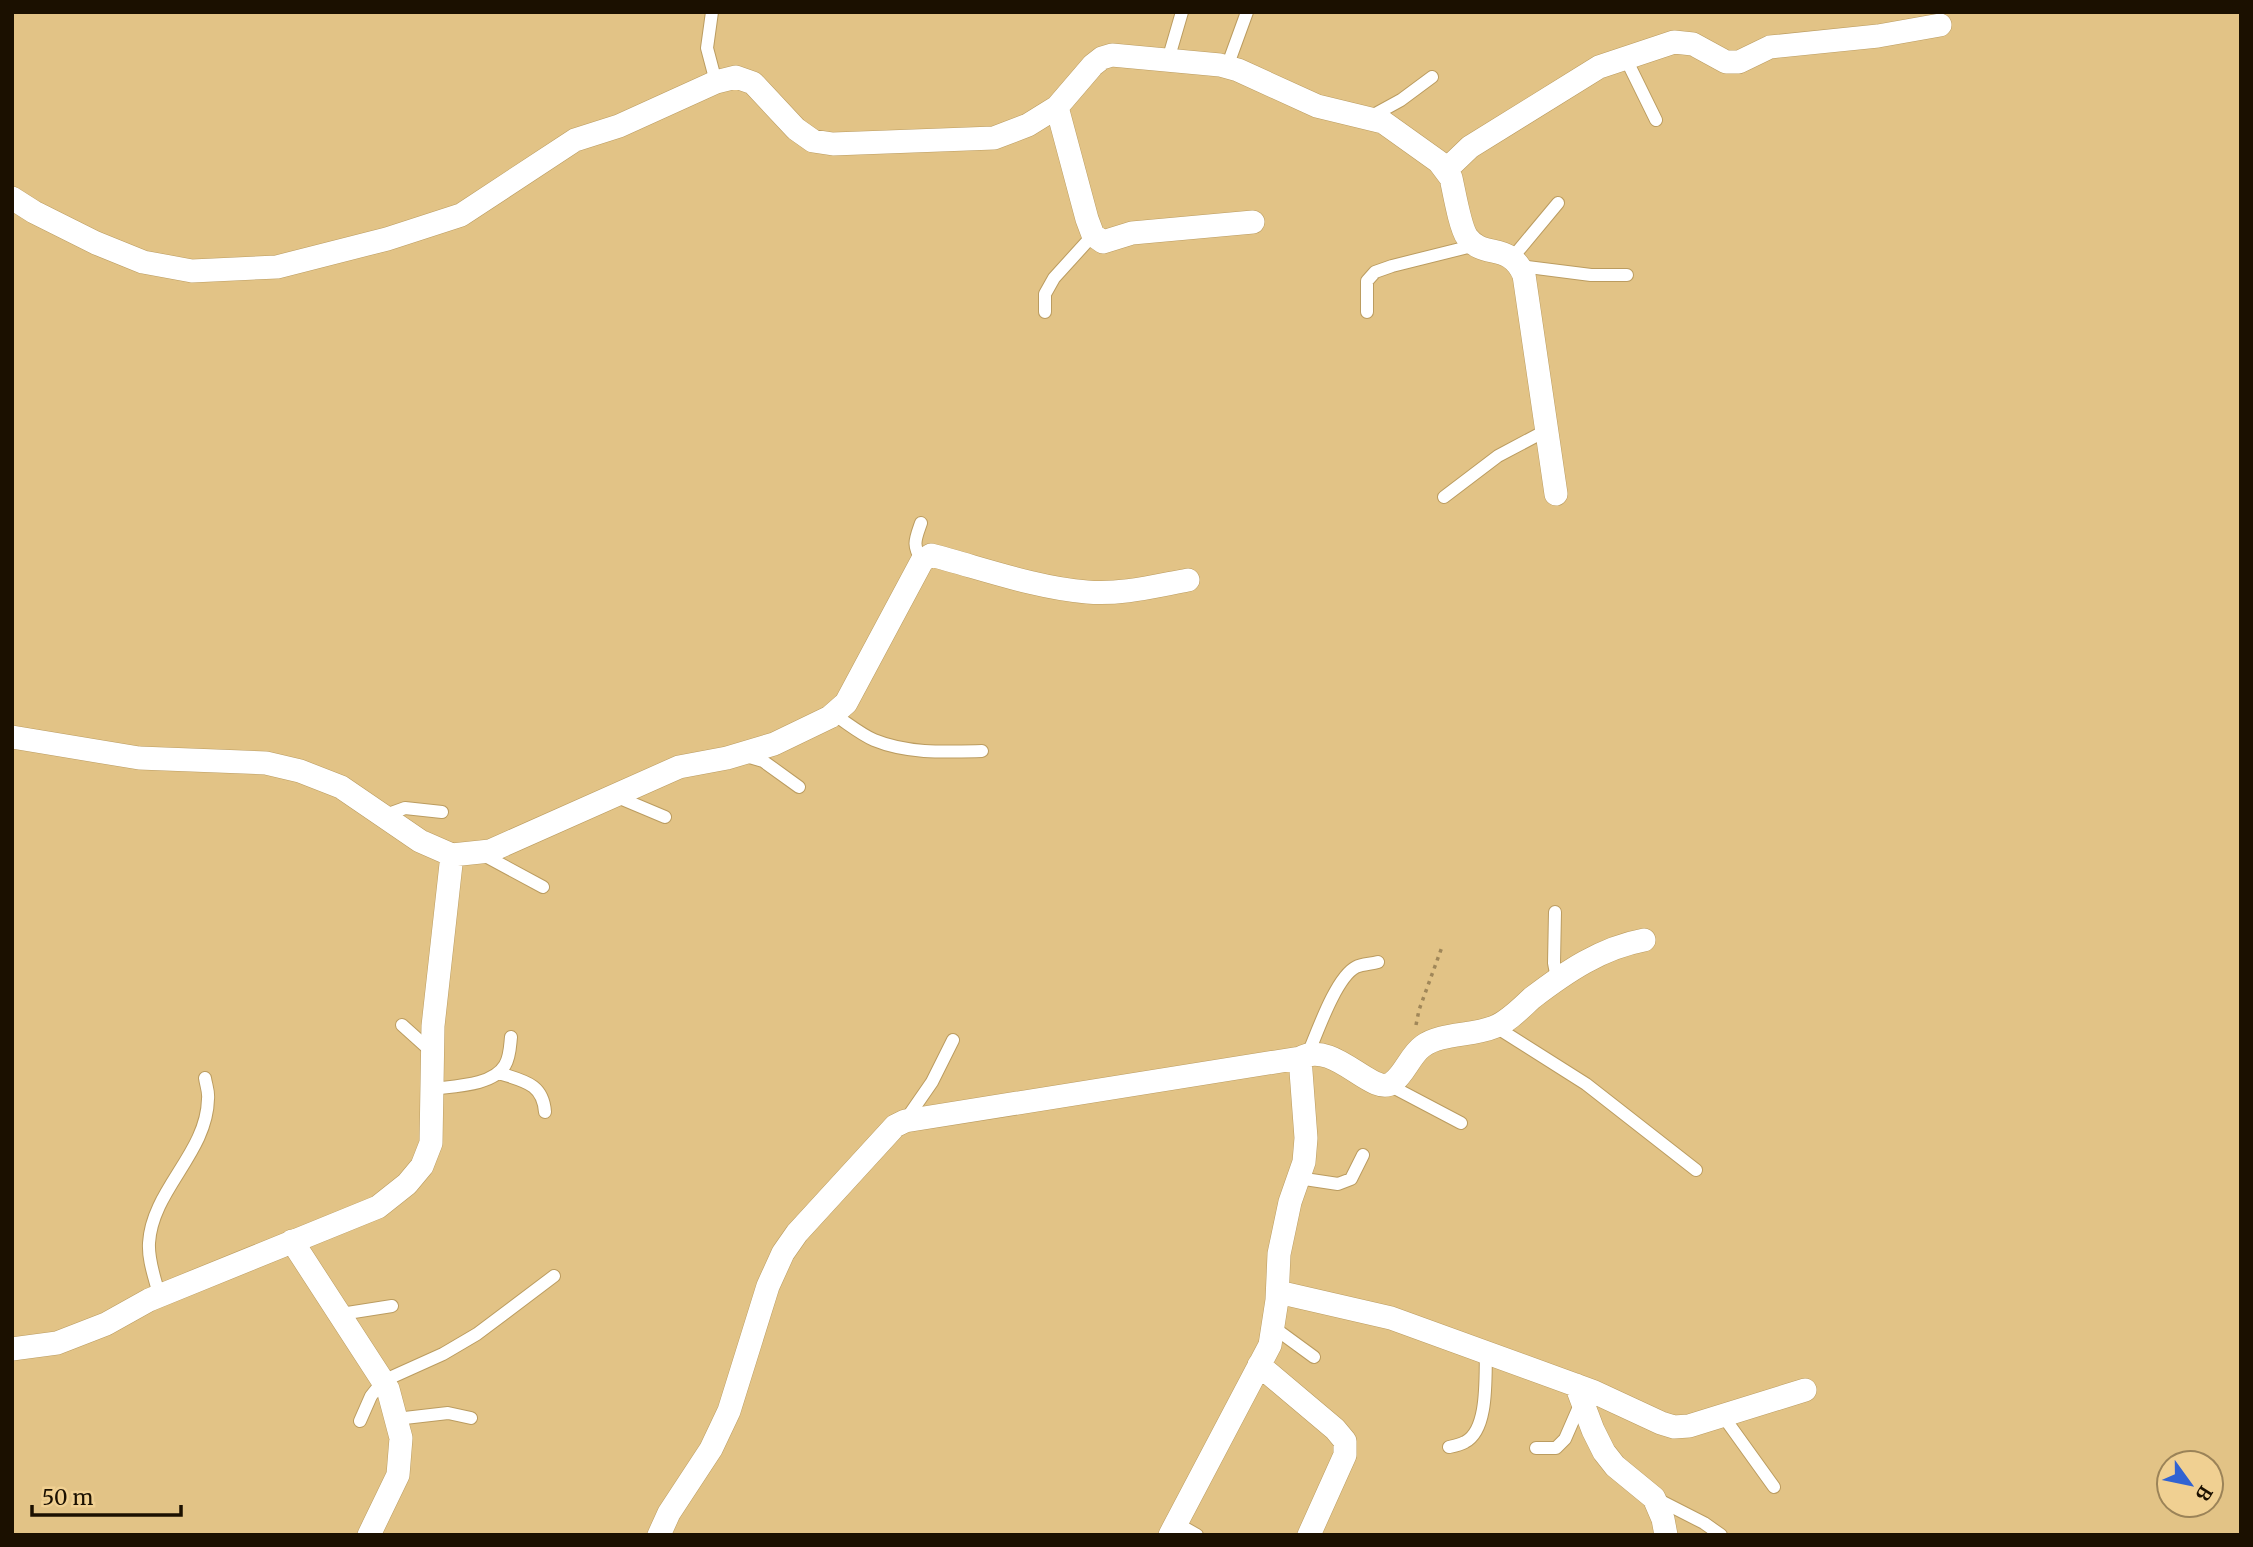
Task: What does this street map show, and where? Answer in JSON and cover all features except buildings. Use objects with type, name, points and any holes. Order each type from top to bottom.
[{"type":"street","points":[[1446,170],[1469,147],[1599,67],[1674,42],[1693,44],[1726,62],[1739,62],[1770,47],[1878,36],[1940,24]]},
{"type":"street","points":[[12,198],[96,243],[142,262],[191,271],[277,267],[387,239],[461,215],[575,140],[619,126],[716,82],[736,77],[752,83],[796,129],[813,141],[833,144],[994,138],[1028,125],[1056,107],[1093,65],[1112,55],[1227,66],[1317,106],[1383,122],[1439,162],[1446,170],[1451,178],[1466,235],[1476,245],[1517,262],[1524,275],[1556,494]]},
{"type":"street","points":[[1056,107],[1093,235],[1103,242],[1132,233],[1253,222]]},
{"type":"street","points":[[12,737],[139,758],[266,763],[300,771],[341,787],[420,841],[452,855],[490,851],[679,767],[774,744],[833,714],[846,703],[922,561],[931,555],[1053,587],[1088,593],[1121,592],[1188,580]]},
{"type":"street","points":[[12,1349],[57,1343],[106,1324],[159,1296],[377,1207],[407,1184],[422,1166],[431,1143],[433,1026],[452,855]]},
{"type":"street","points":[[659,1535],[669,1513],[711,1449],[729,1411],[768,1286],[783,1254],[797,1233],[895,1126],[905,1121],[1304,1056],[1325,1055],[1383,1086],[1392,1083],[1421,1047],[1433,1040],[1496,1027],[1557,979],[1589,958],[1626,943],[1644,940]]},
{"type":"street","points":[[1173,1529],[1270,1345],[1278,1292],[1279,1254],[1290,1202],[1304,1162],[1304,1056]]},
{"type":"street","points":[[292,1241],[388,1389],[401,1438],[398,1475],[369,1535]]},
{"type":"street","points":[[1278,1292],[1391,1318],[1486,1352],[1579,1392],[1674,1427],[1689,1426],[1805,1390]]},
{"type":"street","points":[[1259,1365],[1335,1429],[1345,1441],[1345,1455],[1309,1535]]},
{"type":"street","points":[[1579,1392],[1604,1452],[1615,1466],[1654,1498],[1666,1535]]},
{"type":"lane","points":[[712,12],[707,48],[716,82]]},
{"type":"lane","points":[[1168,60],[1182,12]]},
{"type":"lane","points":[[1227,66],[1247,12]]},
{"type":"lane","points":[[1626,59],[1656,120]]},
{"type":"lane","points":[[1370,117],[1401,100],[1432,77]]},
{"type":"lane","points":[[1558,203],[1517,262],[1591,275],[1627,275]]},
{"type":"lane","points":[[1045,312],[1045,294],[1054,278],[1093,235]]},
{"type":"lane","points":[[1367,312],[1367,281],[1375,272],[1476,245]]},
{"type":"lane","points":[[1444,497],[1498,456],[1547,430]]},
{"type":"lane","points":[[921,523],[915,550],[922,561]]},
{"type":"lane","points":[[833,714],[874,740],[898,747],[937,752],[982,751]]},
{"type":"lane","points":[[741,754],[763,761],[799,787]]},
{"type":"lane","points":[[615,796],[665,817]]},
{"type":"lane","points":[[383,816],[405,808],[442,812]]},
{"type":"lane","points":[[480,852],[543,887]]},
{"type":"lane","points":[[1555,912],[1554,963],[1557,979]]},
{"type":"lane","points":[[1304,1056],[1343,980],[1355,967],[1378,962]]},
{"type":"lane","points":[[402,1025],[433,1053]]},
{"type":"lane","points":[[1496,1027],[1586,1084],[1696,1170]]},
{"type":"lane","points":[[432,1089],[479,1082],[499,1073],[507,1062],[511,1037]]},
{"type":"lane","points":[[905,1121],[932,1082],[953,1040]]},
{"type":"lane","points":[[499,1073],[524,1081],[537,1089],[544,1100],[545,1112]]},
{"type":"lane","points":[[159,1296],[150,1259],[149,1241],[154,1221],[190,1156],[203,1126],[208,1099],[205,1078]]},
{"type":"lane","points":[[1387,1084],[1461,1124]]},
{"type":"lane","points":[[1298,1178],[1338,1184],[1351,1179],[1363,1155]]},
{"type":"lane","points":[[360,1421],[371,1396],[383,1381],[443,1354],[477,1334],[554,1276]]},
{"type":"lane","points":[[341,1314],[392,1306]]},
{"type":"lane","points":[[1273,1327],[1314,1357]]},
{"type":"lane","points":[[1449,1447],[1466,1442],[1477,1430],[1483,1409],[1486,1352]]},
{"type":"lane","points":[[1536,1448],[1556,1448],[1565,1439],[1579,1392]]},
{"type":"lane","points":[[396,1419],[448,1413],[471,1419]]},
{"type":"lane","points":[[1723,1416],[1774,1487]]},
{"type":"lane","points":[[1654,1498],[1704,1523],[1721,1535]]},
{"type":"lane","points":[[1173,1529],[1197,1535]]},
{"type":"path","points":[[1413,1056],[1419,1010],[1442,947]]}]
